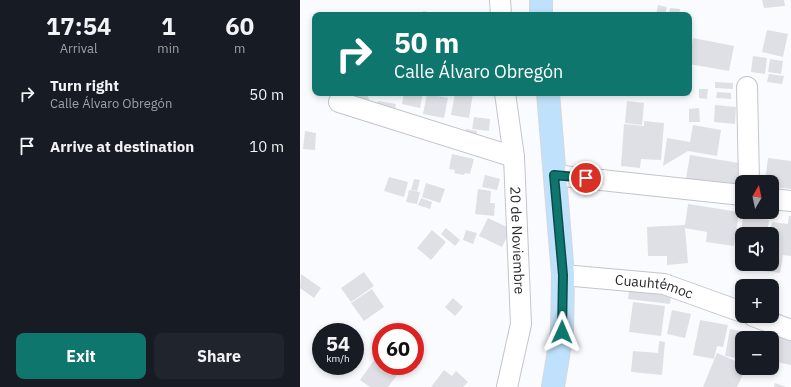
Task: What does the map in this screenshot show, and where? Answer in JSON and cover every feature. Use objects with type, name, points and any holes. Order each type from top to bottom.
[{"type":"main road","points":[[541,0],[541,12]]},
{"type":"main road","points":[[548,96],[563,275],[562,332],[553,387]]},
{"type":"street","points":[[500,0],[501,12]]},
{"type":"street","points":[[747,87],[749,175]]},
{"type":"street","name":"20 de Noviembre","points":[[505,96],[514,157],[521,324],[508,387]]},
{"type":"street","points":[[339,102],[514,157]]},
{"type":"street","points":[[554,175],[735,194]]},
{"type":"street","points":[[779,200],[791,202]]},
{"type":"street","name":"Cuauhtémoc","points":[[563,275],[664,284],[735,309]]},
{"type":"street","points":[[772,323],[791,330]]},
{"type":"building","points":[[762,0],[784,0],[785,6],[764,8]]},
{"type":"building","points":[[658,5],[667,7],[666,12],[657,12]]},
{"type":"building","points":[[670,8],[680,9],[680,12],[669,12]]},
{"type":"building","points":[[767,30],[788,34],[783,57],[762,52]]},
{"type":"building","points":[[693,38],[734,46],[729,71],[692,65]]},
{"type":"building","points":[[753,56],[767,58],[765,74],[751,72]]},
{"type":"building","points":[[770,59],[783,61],[781,74],[768,72]]},
{"type":"building","points":[[769,74],[784,76],[782,84],[767,82]]},
{"type":"building","points":[[715,82],[733,83],[733,89],[715,88]]},
{"type":"building","points":[[699,89],[708,89],[707,99],[699,98]]},
{"type":"building","points":[[717,92],[731,93],[731,99],[716,98]]},
{"type":"building","points":[[350,96],[368,96],[370,103]]},
{"type":"building","points":[[403,96],[422,96],[420,108],[402,104]]},
{"type":"building","points":[[427,96],[448,98],[444,118],[423,114]]},
{"type":"building","points":[[454,96],[473,96],[469,118],[451,115]]},
{"type":"building","points":[[378,101],[396,104],[394,114],[376,111]]},
{"type":"building","points":[[627,101],[644,103],[642,125],[625,123]]},
{"type":"building","points":[[715,105],[736,107],[735,124],[714,122]]},
{"type":"building","points":[[699,108],[700,122],[689,122],[689,109]]},
{"type":"building","points":[[474,117],[490,119],[489,131],[472,129]]},
{"type":"building","points":[[644,121],[664,123],[661,160],[641,159],[640,168],[621,166],[624,124],[644,126]]},
{"type":"building","points":[[693,125],[721,130],[717,156],[688,151],[663,166],[667,138],[690,142]]},
{"type":"building","points":[[466,129],[477,131],[476,140],[465,138]]},
{"type":"building","points":[[305,131],[316,133],[315,150],[303,149]]},
{"type":"building","points":[[452,154],[474,159],[470,174],[465,173],[464,175],[454,173],[455,170],[449,169]]},
{"type":"building","points":[[690,155],[745,164],[743,175],[735,175],[735,186],[686,179]]},
{"type":"building","points":[[768,158],[791,161],[791,189],[779,188],[779,175],[766,175]]},
{"type":"building","points":[[485,175],[500,179],[497,190],[482,187]]},
{"type":"building","points":[[389,177],[408,182],[404,197],[384,191]]},
{"type":"building","points":[[414,179],[420,180],[417,191],[411,190]]},
{"type":"building","points":[[426,183],[445,189],[440,203],[422,197]]},
{"type":"building","points":[[478,189],[491,191],[490,203],[495,203],[494,216],[475,214]]},
{"type":"building","points":[[409,190],[420,192],[417,204],[406,202]]},
{"type":"building","points":[[421,198],[432,202],[430,209],[418,205]]},
{"type":"building","points":[[688,204],[735,211],[735,219],[738,219],[737,227],[735,227],[734,246],[706,242],[707,232],[685,228],[688,263],[667,265],[667,256],[648,256],[647,227],[685,225]]},
{"type":"building","points":[[789,216],[791,216],[791,256],[783,255],[780,273],[764,271],[779,271],[779,227],[771,227],[772,222],[788,224]]},
{"type":"building","points":[[488,218],[511,229],[502,247],[479,236]]},
{"type":"building","points":[[743,219],[769,220],[768,227],[742,227]]},
{"type":"building","points":[[446,228],[460,240],[455,246],[441,234]]},
{"type":"building","points":[[432,230],[446,242],[431,260],[417,248]]},
{"type":"building","points":[[466,230],[477,233],[473,244],[463,240]]},
{"type":"building","points":[[364,272],[374,286],[351,302],[341,288]]},
{"type":"building","points":[[301,274],[321,288],[314,298],[300,288]]},
{"type":"building","points":[[630,283],[672,288],[670,304],[628,299]]},
{"type":"building","points":[[372,289],[384,307],[364,321],[351,303]]},
{"type":"building","points":[[453,298],[463,307],[455,316],[445,307]]},
{"type":"building","points":[[633,302],[665,306],[661,336],[629,332]]},
{"type":"building","points":[[672,310],[691,314],[685,338],[667,334]]},
{"type":"building","points":[[700,320],[728,325],[723,347],[717,346],[714,359],[693,355]]},
{"type":"building","points":[[730,329],[740,331],[735,331],[735,358],[725,356]]},
{"type":"building","points":[[779,333],[791,335],[791,365],[779,362]]},
{"type":"building","points":[[659,341],[665,342],[662,375],[631,372],[633,351],[658,353]]},
{"type":"building","points":[[717,353],[735,361],[735,375],[743,375],[737,387],[703,387]]},
{"type":"building","points":[[372,363],[372,375],[397,375],[388,387],[370,387],[360,380]]},
{"type":"building","points":[[444,370],[452,376],[456,371],[468,382],[463,387],[431,387]]},
{"type":"building","points":[[775,383],[786,387],[774,387]]},
{"type":"route","points":[[562,332],[563,275],[554,175],[586,178]]}]
